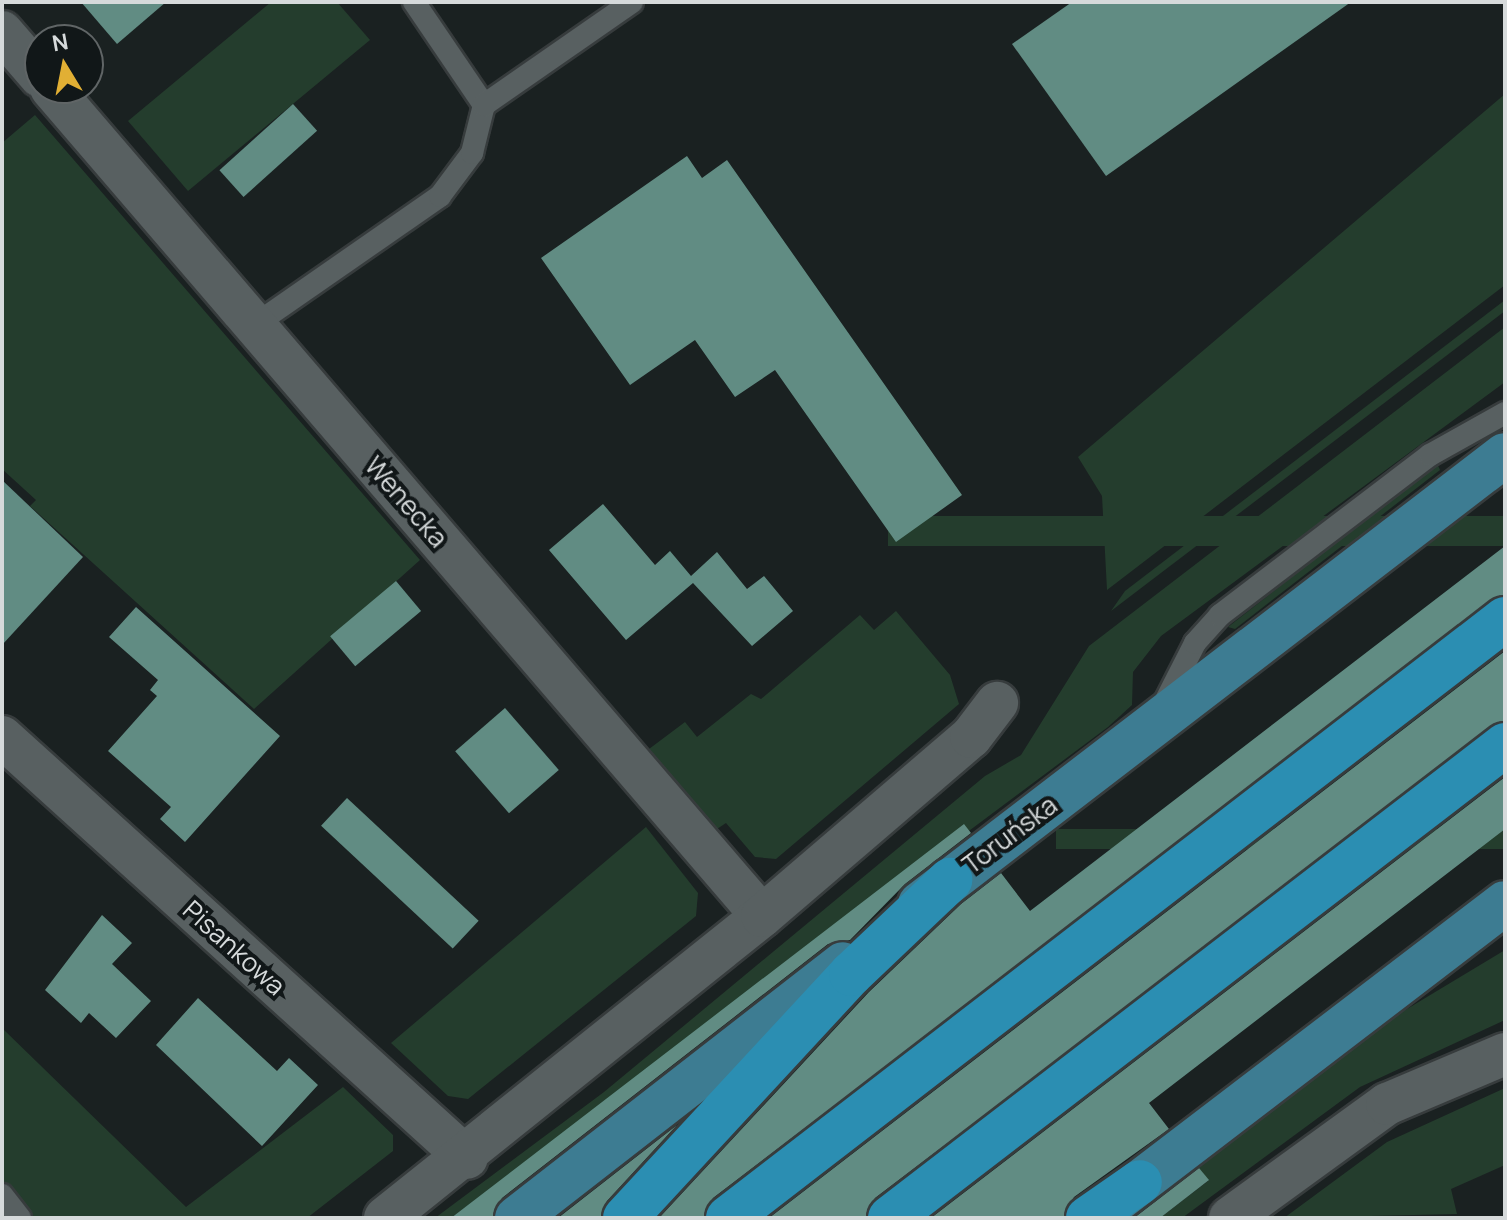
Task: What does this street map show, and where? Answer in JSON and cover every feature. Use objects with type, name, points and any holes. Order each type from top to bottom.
[{"type":"highway","points":[[728,1218],[1505,619]]},
{"type":"highway","points":[[890,1218],[1505,745]]},
{"type":"highway","points":[[625,1218],[813,1014],[950,880]]},
{"type":"highway","points":[[1090,1218],[1140,1182]]},
{"type":"main road","name":"Toruńska","points":[[517,1218],[950,880],[1505,455]]},
{"type":"main road","points":[[1140,1182],[1505,903]]},
{"type":"street","points":[[2,32],[24,57]]},
{"type":"street","name":"Wenecka","points":[[65,104],[762,916]]},
{"type":"street","points":[[385,1218],[467,1158],[762,916],[971,737],[997,703]]},
{"type":"street","name":"Pisankowa","points":[[2,737],[467,1158]]},
{"type":"street","points":[[1230,1218],[1387,1104],[1505,1054]]},
{"type":"lane","points":[[414,2],[484,105]]},
{"type":"lane","points":[[256,324],[440,196],[472,153],[484,105],[632,2]]},
{"type":"lane","points":[[1123,748],[1163,706],[1195,643],[1220,615],[1430,455],[1505,413]]},
{"type":"lane","points":[[1407,978],[1505,926]]},
{"type":"lane","points":[[2,1195],[20,1218]]},
{"type":"green space","points":[[271,2],[337,2],[370,40],[188,191],[128,121]]},
{"type":"green space","points":[[1505,94],[1505,285],[1107,590],[1102,496],[1078,457]]},
{"type":"green space","points":[[35,115],[420,560],[254,709],[30,506],[36,500],[2,469],[2,143]]},
{"type":"green space","points":[[1505,300],[1505,311],[1111,611],[1125,591]]},
{"type":"green space","points":[[1505,327],[1505,382],[1161,636],[1133,672],[1132,705],[1108,727],[451,1218],[435,1218],[604,1092],[985,776],[1021,755],[1089,646]]},
{"type":"green space","points":[[1437,463],[1440,470],[1235,629],[1228,627]]},
{"type":"green space","points":[[888,516],[1505,516],[1505,546],[888,546]]},
{"type":"green space","points":[[896,611],[950,675],[959,704],[776,859],[755,857],[726,823],[714,831],[649,749],[685,722],[697,737],[751,694],[761,699],[860,615],[874,630]]},
{"type":"green space","points":[[646,827],[698,893],[696,916],[468,1099],[448,1096],[391,1043]]},
{"type":"green space","points":[[1056,829],[1505,829],[1505,849],[1056,849]]},
{"type":"green space","points":[[1505,950],[1505,1020],[1360,1087],[1182,1218],[1160,1218],[1208,1181],[1198,1167],[1392,1018]]},
{"type":"green space","points":[[2,1028],[186,1207],[343,1087],[393,1135],[393,1151],[307,1218],[2,1218]]},
{"type":"green space","points":[[1505,1088],[1505,1165],[1451,1189],[1457,1214],[1284,1218],[1387,1142]]},
{"type":"building","points":[[81,2],[166,2],[117,44],[104,29],[104,24],[100,24]]},
{"type":"building","points":[[1072,2],[1351,2],[1106,176],[1012,44]]},
{"type":"building","points":[[293,104],[317,131],[244,197],[219,170]]},
{"type":"building","points":[[687,156],[702,178],[727,160],[962,495],[896,542],[775,370],[735,397],[695,340],[630,385],[541,258]]},
{"type":"building","points":[[2,480],[83,557],[2,645]]},
{"type":"building","points":[[603,504],[655,565],[670,551],[691,576],[717,552],[747,589],[764,576],[793,611],[752,646],[693,583],[626,640],[549,550]]},
{"type":"building","points":[[1505,546],[1505,595],[713,1198],[704,1218],[659,1218],[869,992],[961,904],[1001,873],[1030,911]]},
{"type":"building","points":[[396,581],[421,611],[355,666],[330,636]]},
{"type":"building","points":[[136,607],[280,736],[185,842],[160,819],[171,807],[108,751],[157,696],[150,690],[158,680],[109,637]]},
{"type":"building","points":[[1505,651],[1505,721],[875,1198],[866,1218],[769,1218]]},
{"type":"building","points":[[505,708],[559,770],[509,813],[455,751]]},
{"type":"building","points":[[1505,777],[1505,829],[1149,1103],[1169,1129],[1074,1197],[1063,1218],[931,1218]]},
{"type":"building","points":[[347,798],[479,921],[453,949],[321,826]]},
{"type":"building","points":[[964,824],[971,833],[905,884],[850,940],[828,944],[502,1198],[493,1218],[451,1218]]},
{"type":"building","points":[[102,915],[132,943],[112,964],[151,1001],[116,1038],[89,1013],[81,1023],[45,990]]},
{"type":"building","points":[[198,998],[277,1071],[289,1058],[318,1085],[262,1146],[156,1045]]},
{"type":"building","points":[[677,1125],[607,1201],[601,1218],[558,1218]]},
{"type":"building","points":[[1199,1168],[1209,1180],[1160,1218],[1134,1218]]}]
